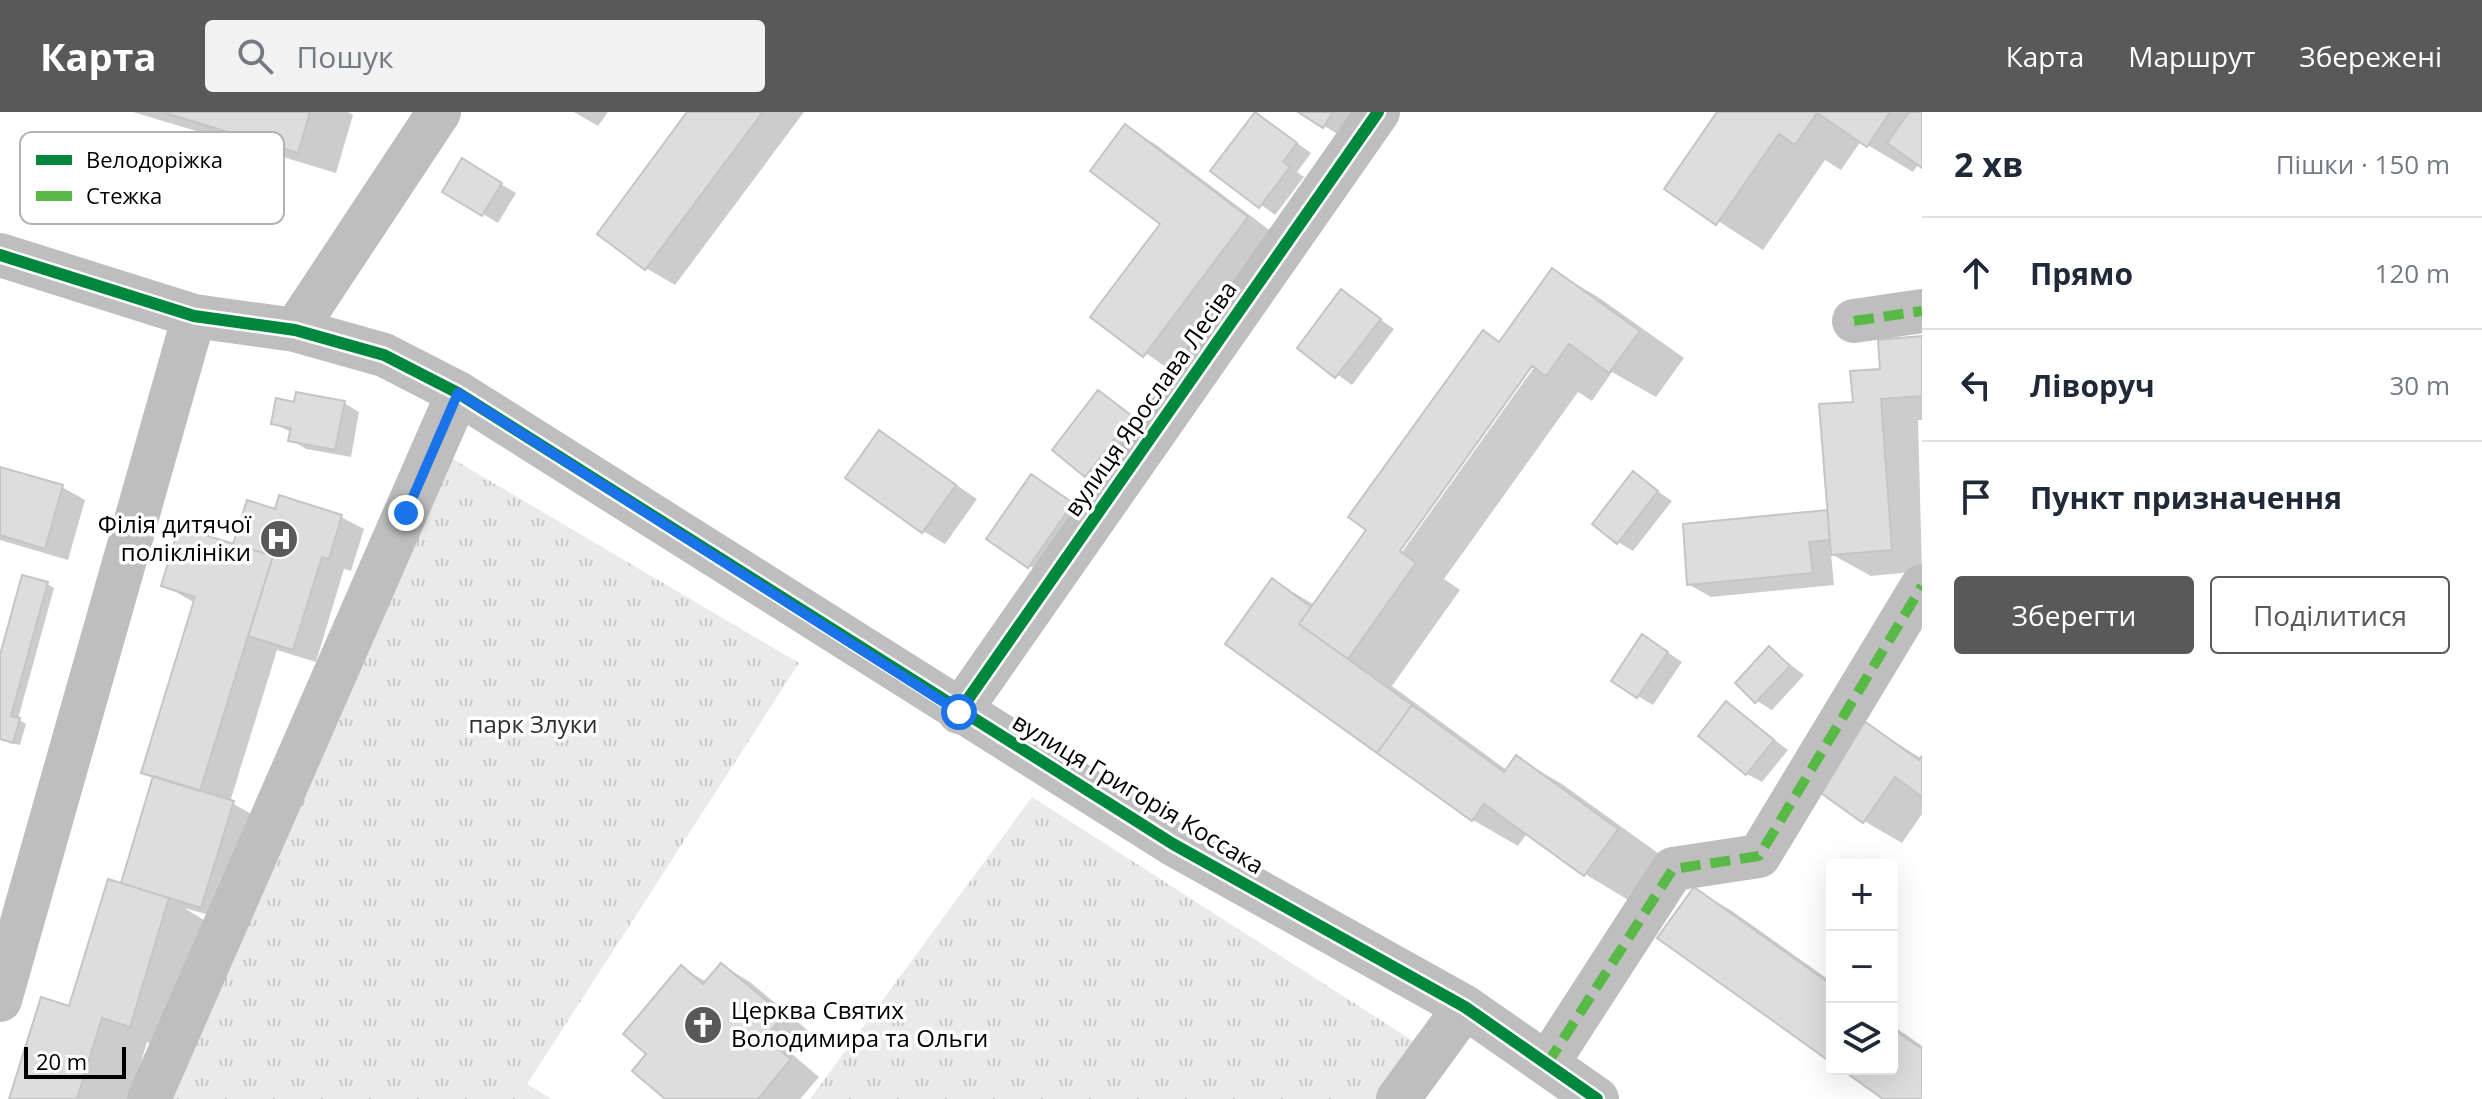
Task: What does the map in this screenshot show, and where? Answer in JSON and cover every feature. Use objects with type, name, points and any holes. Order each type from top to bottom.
[{"type":"street","points":[[295,330],[439,112]]},
{"type":"street","name":"вулиця Ярослава Лесіва","points":[[959,712],[1378,112]]},
{"type":"street","name":"вулиця Григорія Коссака","points":[[0,255],[194,316],[295,330],[384,355],[458,393],[959,712],[1173,844],[1465,1007],[1597,1099]]},
{"type":"street","points":[[1854,321],[1922,311]]},
{"type":"street","points":[[0,1000],[194,316]]},
{"type":"street","points":[[149,1099],[458,393]]},
{"type":"street","points":[[1547,1064],[1673,869],[1759,856],[1922,586]]},
{"type":"street","points":[[1398,1099],[1465,1007]]},
{"type":"green space","name":"парк Злуки","points":[[446,455],[799,663],[527,1084],[552,1099],[159,1099]]},
{"type":"green space","points":[[1032,797],[1421,1046],[1377,1099],[810,1099]]},
{"type":"building","points":[[162,112],[310,112],[298,153],[284,149],[284,132],[228,132]]},
{"type":"building","points":[[687,112],[763,112],[645,270],[597,234]]},
{"type":"building","points":[[1255,112],[1297,143],[1283,162],[1290,167],[1259,208],[1210,171]]},
{"type":"building","points":[[1298,112],[1333,112],[1323,128]]},
{"type":"building","points":[[1717,112],[1890,112],[1867,147],[1817,113],[1795,145],[1779,134],[1716,225],[1664,189]]},
{"type":"building","points":[[1909,112],[1922,112],[1922,168],[1887,143]]},
{"type":"building","points":[[1125,124],[1248,217],[1143,357],[1090,317],[1160,224],[1090,171]]},
{"type":"building","points":[[462,158],[502,183],[482,216],[442,192]]},
{"type":"building","points":[[1552,268],[1640,331],[1609,373],[1569,344],[1546,376],[1532,366],[1400,551],[1416,563],[1348,659],[1299,624],[1366,530],[1348,517],[1483,330],[1499,342]]},
{"type":"building","points":[[1341,289],[1381,319],[1335,378],[1297,348]]},
{"type":"building","points":[[1922,336],[1922,396],[1881,399],[1892,550],[1831,555],[1819,404],[1853,402],[1850,371],[1880,369],[1878,340]]},
{"type":"building","points":[[1098,390],[1132,416],[1085,477],[1052,450]]},
{"type":"building","points":[[296,392],[345,401],[335,450],[288,441],[291,428],[271,424],[276,398],[294,402]]},
{"type":"building","points":[[879,430],[956,485],[922,533],[845,478]]},
{"type":"building","points":[[0,467],[63,485],[45,549],[0,535]]},
{"type":"building","points":[[1633,471],[1658,491],[1617,544],[1592,524]]},
{"type":"building","points":[[1031,474],[1073,503],[1028,568],[986,539]]},
{"type":"building","points":[[279,495],[342,515],[329,559],[322,557],[293,650],[248,636],[273,556],[233,544],[247,500],[275,509]]},
{"type":"building","points":[[1827,510],[1830,540],[1809,542],[1813,573],[1687,585],[1683,524]]},
{"type":"building","points":[[179,527],[273,556],[200,791],[141,773],[195,597],[161,586]]},
{"type":"building","points":[[22,575],[48,582],[11,716],[20,718],[13,743],[0,739],[0,655]]},
{"type":"building","points":[[1272,578],[1311,607],[1299,624],[1412,705],[1377,753],[1225,644]]},
{"type":"building","points":[[1642,634],[1668,652],[1637,698],[1611,681]]},
{"type":"building","points":[[1769,646],[1790,666],[1755,703],[1735,683]]},
{"type":"building","points":[[1726,701],[1774,740],[1746,775],[1698,736]]},
{"type":"building","points":[[1412,705],[1504,772],[1516,755],[1618,829],[1584,876],[1484,804],[1472,821],[1377,753]]},
{"type":"building","points":[[1853,713],[1919,760],[1922,756],[1922,797],[1895,777],[1863,823],[1811,786]]},
{"type":"building","points":[[153,776],[234,801],[201,908],[121,883]]},
{"type":"building","points":[[108,879],[169,898],[130,1027],[102,1018],[77,1099],[9,1099],[41,997],[69,1006]]},
{"type":"building","points":[[1694,887],[1826,981],[1826,1059],[1657,938]]},
{"type":"building","name":"Церква Святих Володимира та Ольги","points":[[721,963],[784,1015],[765,1038],[791,1059],[758,1099],[665,1099],[632,1071],[646,1054],[623,1034],[681,965],[703,984]]},
{"type":"building","points":[[1898,1032],[1922,1049],[1922,1099],[1883,1099],[1849,1075],[1898,1075]]},
{"type":"marked path","points":[[1854,321],[1922,311]]},
{"type":"marked path","points":[[1547,1064],[1673,869],[1759,856],[1922,586]]},
{"type":"cycle path","points":[[959,712],[1378,112]]},
{"type":"cycle path","points":[[0,255],[194,316],[295,330],[384,355],[458,393],[1173,844],[1465,1007],[1597,1099]]},
{"type":"place","name":"Філія дитячої поліклініки","points":[[279,539]]},
{"type":"place","name":"Церква Святих Володимира та Ольги","points":[[703,1025]]},
{"type":"route","points":[[406,513],[458,393],[959,712]]}]
